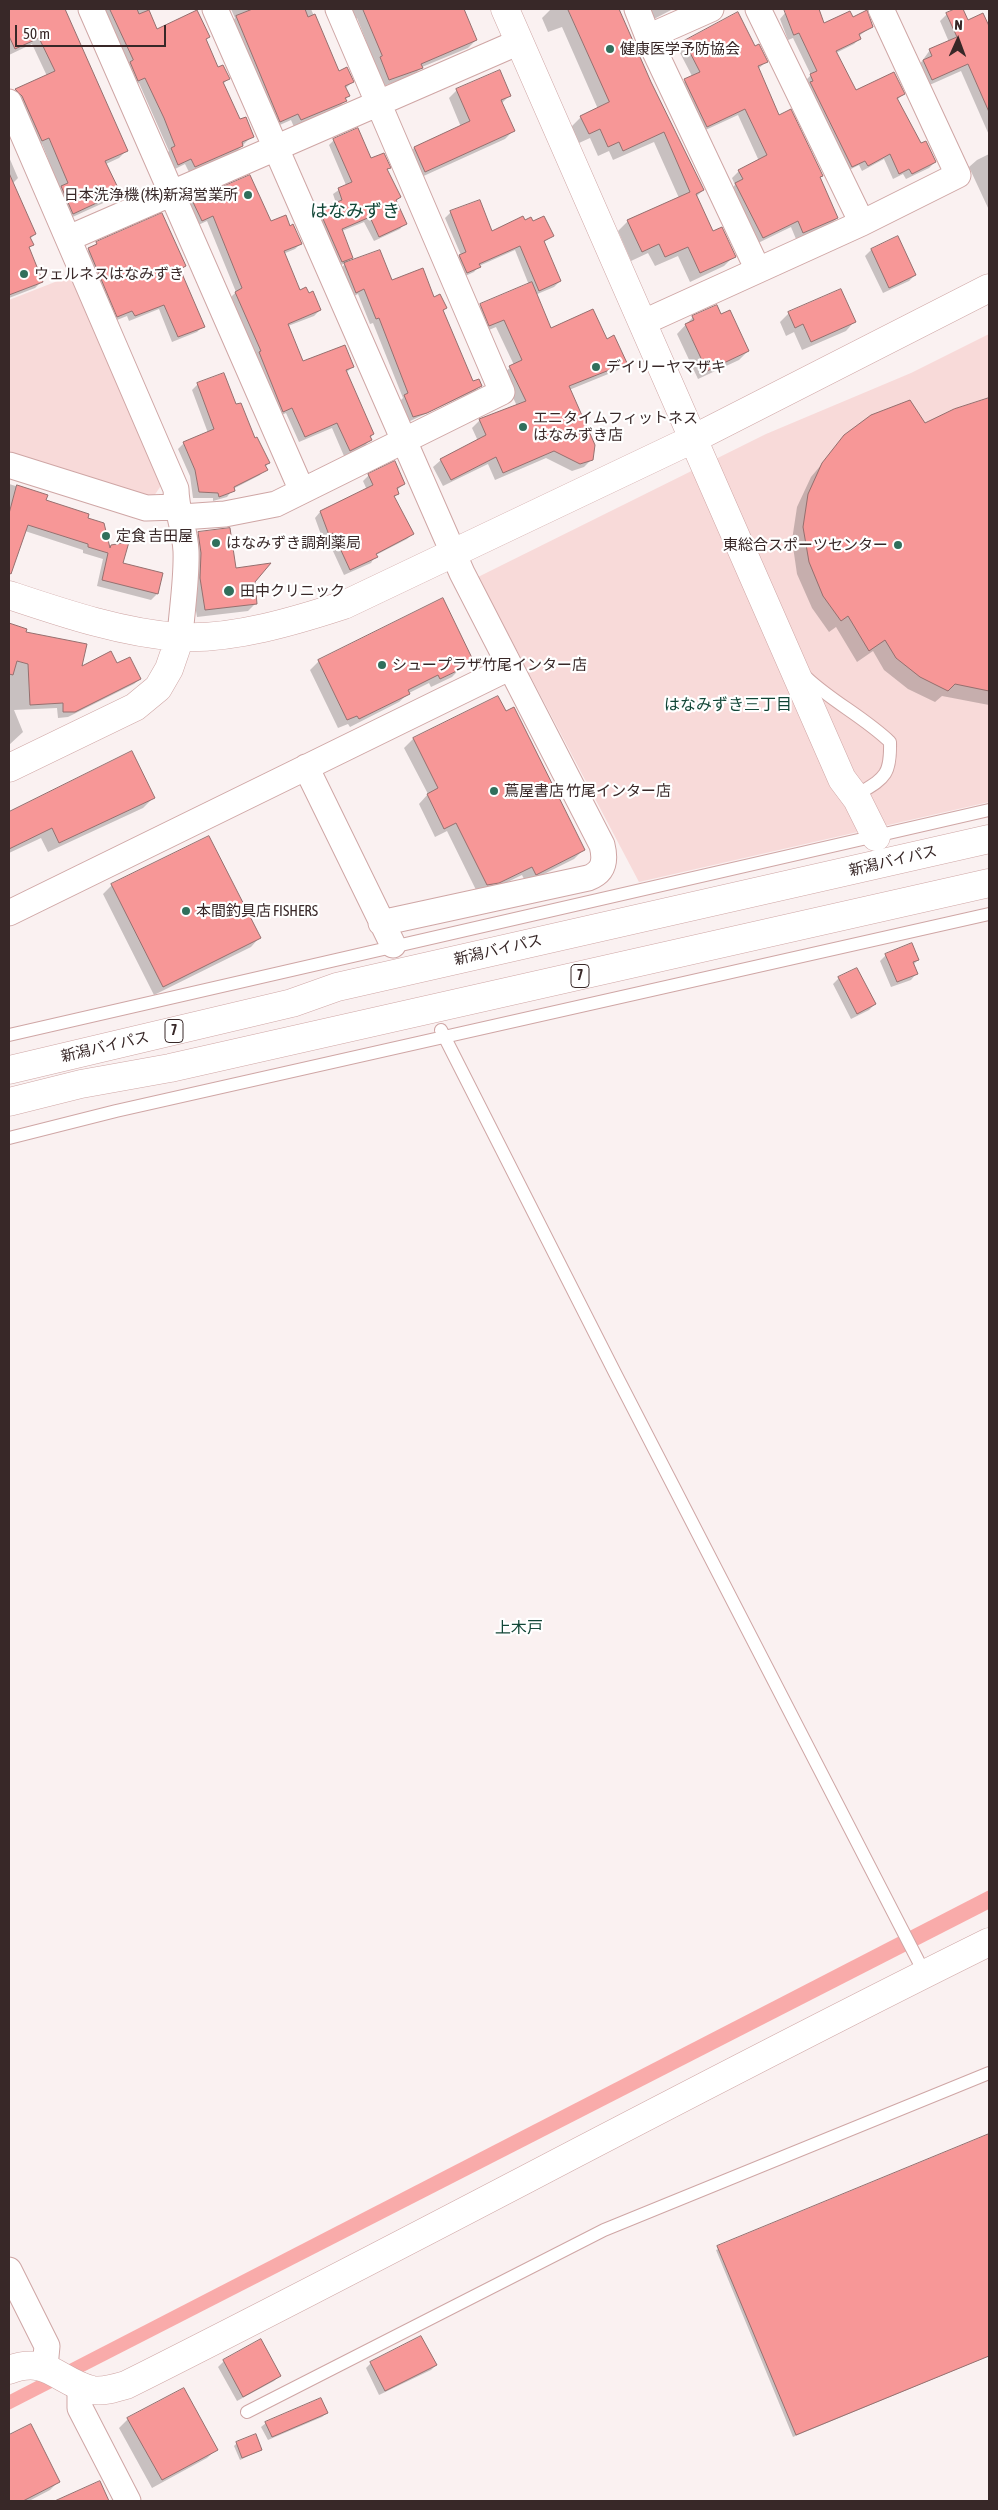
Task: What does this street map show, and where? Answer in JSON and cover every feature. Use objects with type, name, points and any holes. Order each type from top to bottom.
[{"type":"main road","points":[[505,9],[842,779],[855,796],[876,837]]},
{"type":"main road","points":[[9,594],[81,617],[127,628],[180,637],[230,634],[305,618],[344,604],[692,439],[989,288]]},
{"type":"main road","points":[[9,768],[135,707],[158,688],[169,669],[180,637]]},
{"type":"main road","name":"新潟バイパス","points":[[9,1070],[292,1003],[337,987],[989,839]]},
{"type":"main road","name":"新潟バイパス","points":[[9,1102],[81,1084],[170,1068],[989,883]]},
{"type":"main road","points":[[9,1052],[287,987],[337,987]]},
{"type":"main road","points":[[9,1119],[85,1099],[170,1068]]},
{"type":"main road","points":[[9,2370],[30,2364],[47,2369],[92,2390],[108,2390],[126,2385],[305,2296],[920,1967],[989,1942]]},
{"type":"street","points":[[91,9],[302,491]]},
{"type":"street","points":[[215,9],[453,553],[602,845],[605,856],[604,864],[598,874],[588,878],[381,923]]},
{"type":"street","points":[[9,465],[146,508],[225,514],[276,504],[502,392],[338,9]]},
{"type":"street","points":[[637,9],[648,37],[758,270]]},
{"type":"street","points":[[648,37],[711,9]]},
{"type":"street","points":[[758,9],[862,223]]},
{"type":"street","points":[[642,323],[862,223],[958,175],[881,9]]},
{"type":"street","points":[[68,238],[518,42]]},
{"type":"street","points":[[9,102],[17,141],[68,238],[176,489],[186,550],[180,637]]},
{"type":"street","points":[[9,913],[511,666]]},
{"type":"street","points":[[306,767],[381,923],[396,950]]},
{"type":"street","points":[[9,2270],[47,2346],[47,2369]]},
{"type":"street","points":[[76,2384],[80,2408],[128,2501]]},
{"type":"lane","points":[[791,663],[821,692],[876,729],[890,742],[890,764],[887,774],[855,796]]},
{"type":"lane","points":[[9,1035],[396,950],[989,810]]},
{"type":"lane","points":[[9,1138],[443,1034],[989,914]]},
{"type":"lane","points":[[443,1034],[615,1374],[920,1967]]},
{"type":"lane","points":[[247,2412],[604,2230],[989,2074]]},
{"type":"shaded area","points":[[83,271],[170,472],[146,508],[9,465],[9,300]]},
{"type":"shaded area","points":[[989,334],[989,802],[639,882],[478,577],[766,434],[911,373]]},
{"type":"shaded area","points":[[989,1890],[989,1909],[9,2410],[9,2395]]},
{"type":"building","points":[[9,9],[65,9],[128,151],[105,161],[120,192],[73,214],[61,186],[68,183],[49,138],[42,141],[22,96],[15,89],[55,71],[39,38],[15,49],[9,36]]},
{"type":"building","points":[[110,9],[137,9],[139,14],[149,10],[157,29],[197,10],[210,37],[206,39],[218,67],[223,65],[230,79],[223,82],[240,119],[246,117],[254,137],[242,142],[243,146],[195,167],[191,159],[178,165],[171,148],[175,146],[164,118],[145,78],[138,81],[130,62],[133,60]]},
{"type":"building","points":[[253,9],[305,9],[308,17],[315,14],[339,71],[347,67],[354,82],[345,86],[350,96],[345,98],[347,101],[301,120],[298,114],[280,122],[236,16]]},
{"type":"building","points":[[363,9],[464,9],[477,40],[421,64],[423,68],[389,80],[380,57],[382,56]]},
{"type":"building","points":[[568,9],[619,9],[651,82],[704,190],[696,194],[713,231],[722,227],[736,257],[700,273],[688,247],[665,257],[659,244],[642,252],[627,220],[690,192],[664,132],[623,151],[619,142],[608,147],[600,129],[589,134],[580,116],[609,102]]},
{"type":"building","points":[[784,9],[819,9],[824,23],[850,11],[853,17],[867,10],[873,27],[859,34],[861,39],[836,51],[856,90],[894,72],[905,94],[897,98],[921,143],[926,141],[936,162],[912,174],[909,169],[899,174],[890,154],[868,166],[865,161],[852,167],[810,82],[813,81],[810,74],[817,71],[799,33],[794,35]]},
{"type":"building","points":[[955,9],[963,9],[968,20],[983,13],[989,26],[989,112],[968,64],[932,80],[923,60],[932,56],[929,49],[957,37],[946,13]]},
{"type":"building","points":[[738,12],[755,46],[759,44],[768,62],[758,66],[779,115],[791,109],[823,176],[820,177],[838,218],[803,233],[798,221],[763,238],[735,183],[743,179],[738,170],[767,155],[745,109],[707,127],[684,79],[700,72],[684,41]]},
{"type":"building","points":[[500,70],[511,96],[501,100],[515,131],[425,172],[414,147],[470,121],[456,89]]},
{"type":"building","points":[[358,128],[371,158],[384,153],[391,168],[387,169],[401,197],[396,200],[407,224],[379,237],[370,217],[342,229],[353,258],[342,262],[320,212],[323,211],[322,208],[342,200],[338,188],[352,182],[333,139]]},
{"type":"building","points":[[9,173],[36,234],[30,237],[34,245],[29,247],[43,282],[9,295]]},
{"type":"building","points":[[250,175],[271,221],[286,215],[290,226],[293,224],[302,244],[284,251],[300,290],[306,287],[309,293],[313,291],[321,310],[288,324],[303,361],[345,345],[354,367],[346,370],[374,434],[370,436],[372,440],[350,451],[337,423],[305,437],[292,408],[283,412],[259,352],[261,351],[235,292],[242,288],[213,216],[202,221],[192,200]]},
{"type":"building","points":[[480,200],[492,231],[523,216],[525,220],[531,217],[533,221],[544,216],[554,236],[544,241],[561,281],[539,291],[520,246],[479,264],[481,267],[467,273],[459,255],[466,252],[450,211]]},
{"type":"building","points":[[162,213],[186,266],[180,269],[205,327],[178,337],[164,305],[135,316],[132,311],[117,317],[88,248],[97,244],[96,242]]},
{"type":"building","points":[[898,236],[916,275],[889,288],[871,249]]},
{"type":"building","points":[[380,250],[392,280],[423,268],[434,297],[440,294],[447,308],[443,310],[473,381],[479,379],[482,386],[427,413],[413,417],[404,395],[408,393],[379,318],[376,319],[364,289],[356,293],[344,263]]},
{"type":"building","points":[[532,282],[551,328],[593,309],[607,339],[614,335],[627,363],[569,386],[595,445],[593,460],[580,464],[554,451],[503,473],[496,457],[451,480],[440,459],[486,435],[479,419],[526,401],[509,366],[522,360],[504,320],[489,326],[480,304]]},
{"type":"building","points":[[841,289],[856,322],[811,342],[803,324],[795,328],[788,312]]},
{"type":"building","points":[[717,305],[721,314],[730,310],[749,351],[707,371],[685,324],[694,320],[692,316]]},
{"type":"building","points":[[224,373],[236,404],[241,403],[255,438],[257,437],[270,463],[265,465],[268,470],[234,487],[235,491],[219,497],[218,493],[199,492],[195,470],[183,442],[214,429],[197,383]]},
{"type":"building","name":"東総合スポーツセンター","points":[[989,398],[989,691],[955,684],[948,691],[920,677],[896,658],[885,640],[869,651],[848,616],[841,621],[823,596],[809,562],[803,527],[808,494],[822,463],[844,435],[871,415],[910,400],[925,423],[954,409]]},
{"type":"building","points":[[395,461],[405,484],[397,488],[399,494],[394,496],[414,534],[376,554],[378,557],[350,570],[333,533],[329,535],[320,511],[373,485],[368,474]]},
{"type":"building","points":[[17,485],[48,495],[46,500],[89,514],[88,518],[104,523],[110,548],[111,545],[129,542],[123,563],[163,573],[158,594],[102,580],[108,553],[88,547],[88,544],[28,525],[11,574],[9,573],[9,514]]},
{"type":"building","name":"田中クリニック","points":[[230,528],[236,568],[271,563],[255,582],[257,604],[205,610],[200,578],[201,553],[198,532]]},
{"type":"building","points":[[443,598],[472,658],[461,664],[463,668],[440,679],[438,675],[408,690],[410,694],[359,719],[357,716],[347,720],[318,660]]},
{"type":"building","points":[[9,623],[27,629],[26,632],[87,644],[82,666],[111,651],[117,663],[130,657],[141,679],[75,712],[63,712],[63,703],[30,705],[28,664],[17,661],[13,675],[9,674]]},
{"type":"building","name":"蔦屋書店 竹尾インター店","points":[[498,696],[506,711],[514,707],[585,850],[536,875],[532,867],[499,883],[487,885],[456,823],[444,829],[427,794],[438,788],[413,738]]},
{"type":"building","points":[[132,751],[155,798],[59,843],[52,828],[9,849],[9,812]]},
{"type":"building","name":"本間釣具店 FISHERS","points":[[209,836],[261,938],[163,987],[111,884]]},
{"type":"building","points":[[912,943],[919,960],[913,962],[918,974],[897,982],[885,954]]},
{"type":"building","points":[[857,968],[876,1004],[857,1014],[838,977]]},
{"type":"building","points":[[989,2134],[989,2356],[796,2435],[717,2246]]},
{"type":"building","points":[[421,2336],[437,2365],[385,2391],[370,2362]]},
{"type":"building","points":[[261,2339],[281,2376],[243,2397],[223,2360]]},
{"type":"building","points":[[184,2388],[218,2450],[162,2480],[127,2418]]},
{"type":"building","points":[[321,2398],[328,2413],[272,2437],[265,2422]]},
{"type":"building","points":[[31,2424],[60,2482],[23,2501],[9,2501],[9,2435]]},
{"type":"building","points":[[256,2434],[262,2450],[242,2458],[236,2442]]},
{"type":"building","points":[[100,2481],[109,2501],[55,2501]]},
{"type":"place","name":"健康医学予防協会","points":[[610,49]]},
{"type":"place","name":"日本洗浄機 (株)新潟営業所","points":[[248,195]]},
{"type":"place","name":"ウェルネスはなみずき","points":[[24,274]]},
{"type":"place","name":"デイリーヤマザキ","points":[[596,367]]},
{"type":"place","name":"エニタイムフィットネス はなみずき店","points":[[523,427]]},
{"type":"place","name":"定食 吉田屋","points":[[106,536]]},
{"type":"place","name":"はなみずき調剤薬局","points":[[216,543]]},
{"type":"place","name":"東総合スポーツセンター","points":[[898,545]]},
{"type":"place","name":"田中クリニック","points":[[229,591]]},
{"type":"place","name":"シュープラザ竹尾インター店","points":[[382,665]]},
{"type":"place","name":"蔦屋書店 竹尾インター店","points":[[494,791]]},
{"type":"place","name":"本間釣具店 FISHERS","points":[[186,911]]},
{"type":"district","name":"はなみずき","points":[[355,211]]},
{"type":"district","name":"はなみずき三丁目","points":[[728,705]]},
{"type":"district","name":"上木戸","points":[[519,1628]]}]
